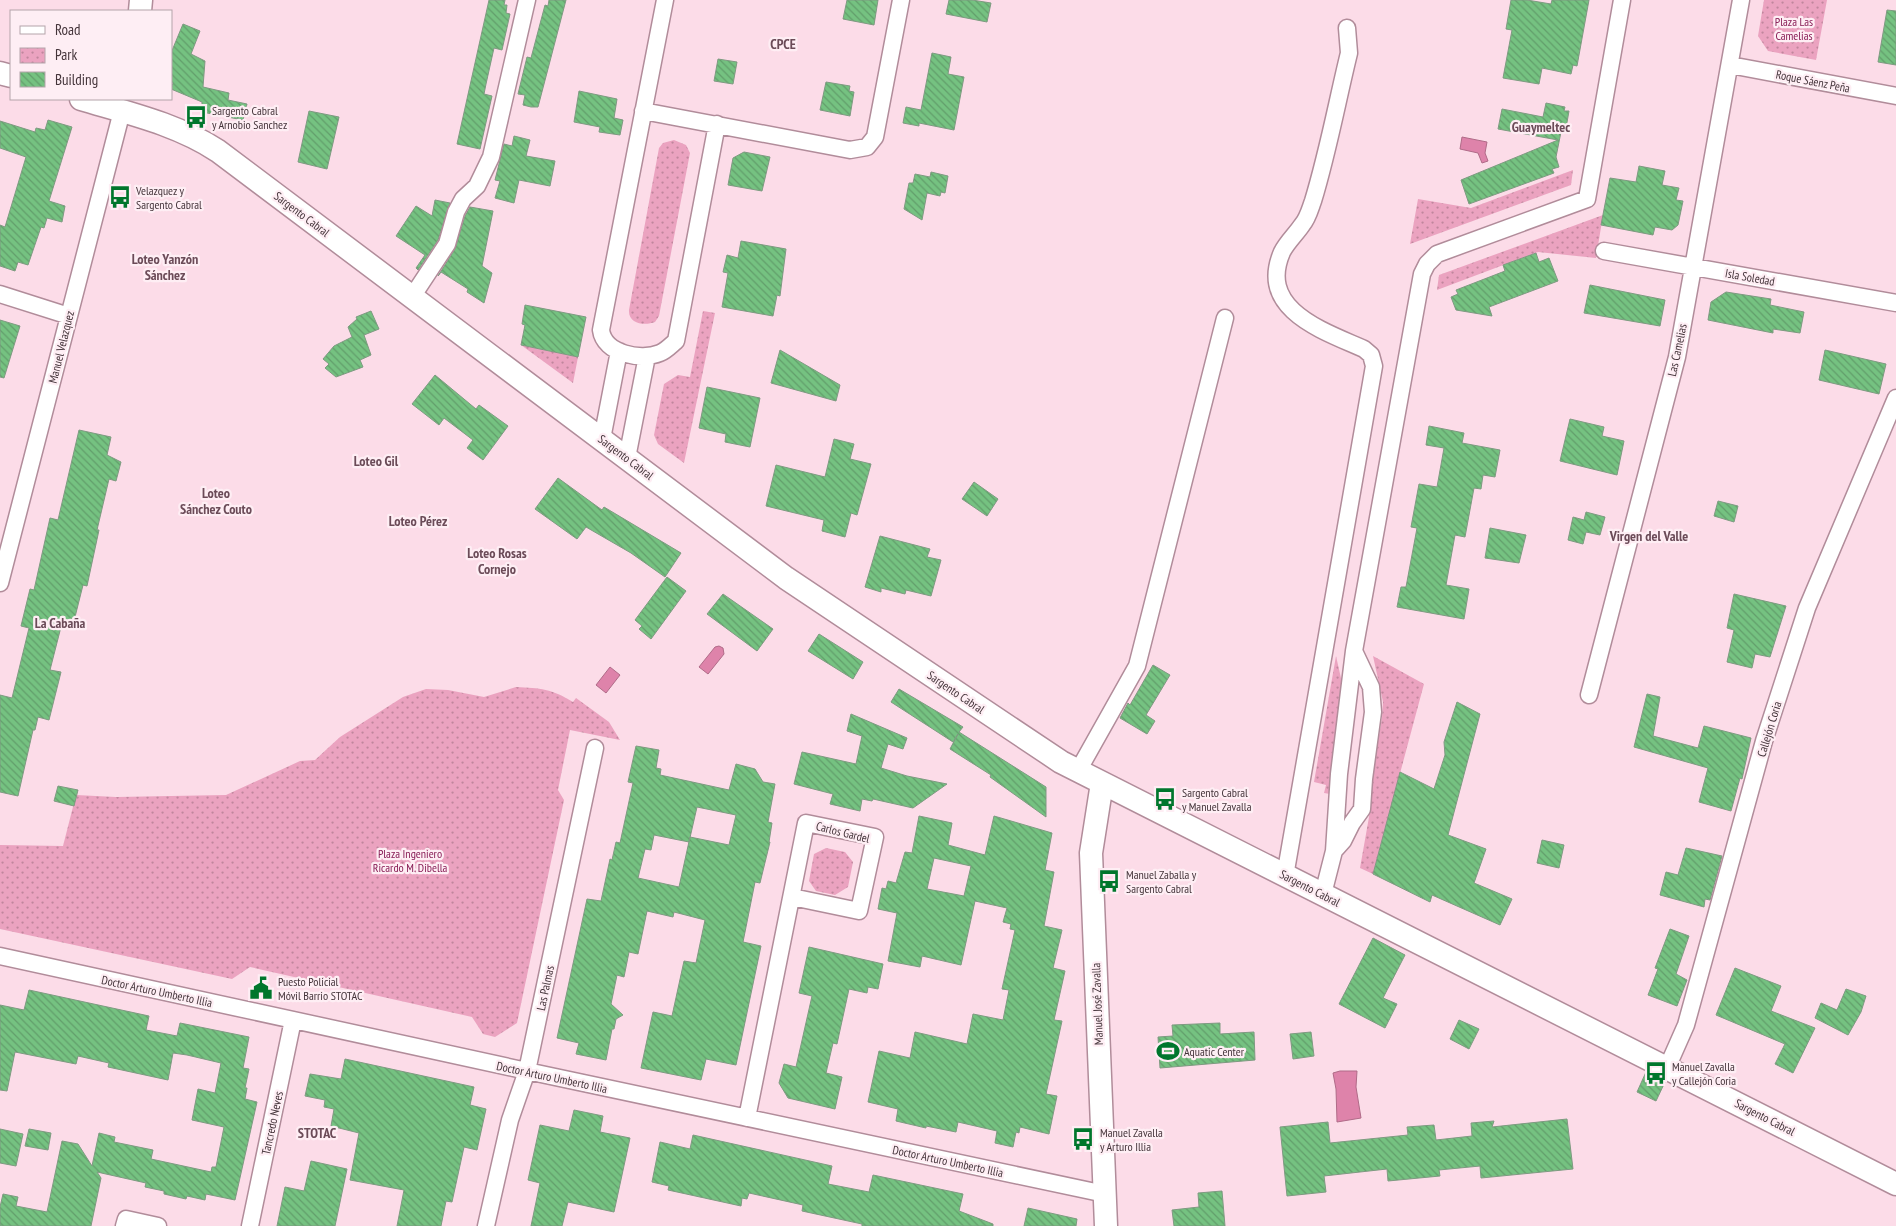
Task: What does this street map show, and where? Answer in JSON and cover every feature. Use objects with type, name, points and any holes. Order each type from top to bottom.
[{"type":"main road","name":"Sargento Cabral","points":[[88,100],[124,105],[204,142],[786,578],[1061,762],[1896,1184]]},
{"type":"main road","name":"Manuel José Zavalla","points":[[1102,783],[1091,853],[1106,1226]]},
{"type":"street","points":[[412,296],[447,244],[456,212],[463,199],[477,186],[491,157],[527,0]]},
{"type":"street","points":[[664,0],[601,330],[606,342],[619,351],[647,356],[661,353],[676,341],[717,124]]},
{"type":"street","points":[[643,111],[850,150],[867,147],[875,137],[901,0]]},
{"type":"street","points":[[1323,894],[1334,851],[1339,774],[1354,651],[1422,274],[1427,264],[1437,254],[1587,199],[1622,0]]},
{"type":"street","name":"Las Camelias","points":[[1589,695],[1676,357],[1694,267],[1741,0]]},
{"type":"street","points":[[1286,876],[1374,366],[1371,355],[1364,349],[1309,324],[1289,308],[1281,294],[1277,281],[1278,266],[1282,252],[1304,223],[1314,199],[1349,53],[1347,28]]},
{"type":"street","name":"Roque Sáenz Peña","points":[[1730,65],[1896,96]]},
{"type":"street","name":"Manuel Velazquez","points":[[0,581],[124,105]]},
{"type":"street","name":"Isla Soledad","points":[[1604,251],[1896,303]]},
{"type":"street","points":[[0,294],[69,316]]},
{"type":"street","points":[[1078,770],[1137,666],[1225,318]]},
{"type":"street","points":[[602,439],[619,351]]},
{"type":"street","points":[[627,458],[647,356]]},
{"type":"street","name":"Callejón Coria","points":[[1667,1068],[1686,1025],[1764,741],[1807,608],[1896,398]]},
{"type":"street","points":[[1334,851],[1343,841],[1352,822],[1362,808],[1373,712],[1371,687],[1354,651]]},
{"type":"street","name":"Las Palmas","points":[[486,1226],[510,1120],[527,1071],[595,748]]},
{"type":"street","name":"Carlos Gardel","points":[[747,1118],[806,823],[875,837],[859,911],[792,897]]},
{"type":"street","name":"Doctor Arturo Umberto Illia","points":[[0,956],[1105,1194]]},
{"type":"street","name":"Tancredo Neves","points":[[250,1226],[293,1020]]},
{"type":"street","points":[[124,1226],[126,1219],[158,1226]]},
{"type":"green space","name":"Plaza Las Camelias","points":[[1764,0],[1827,0],[1816,60],[1768,51],[1758,36]]},
{"type":"green space","points":[[674,140],[686,145],[690,153],[659,316],[655,322],[642,324],[631,318],[629,310],[659,148],[663,143]]},
{"type":"green space","points":[[1573,170],[1571,185],[1410,244],[1418,199],[1471,208]]},
{"type":"green space","points":[[1603,215],[1596,258],[1538,252],[1437,290],[1439,275]]},
{"type":"green space","points":[[703,311],[715,313],[684,463],[658,444],[654,435],[664,384],[678,375],[690,377]]},
{"type":"green space","points":[[521,345],[578,357],[573,383]]},
{"type":"green space","points":[[1336,656],[1343,687],[1330,794],[1324,793],[1326,785],[1314,782]]},
{"type":"green space","points":[[1373,656],[1424,684],[1373,874],[1360,868],[1369,817],[1373,771],[1383,702]]},
{"type":"green space","name":"Plaza Ingeniero Ricardo M. Dibella","points":[[516,687],[546,690],[559,694],[573,702],[576,698],[609,722],[620,740],[570,730],[558,790],[564,800],[517,1023],[495,1037],[483,1034],[472,1017],[250,967],[232,979],[0,929],[0,845],[63,846],[76,795],[116,797],[226,795],[300,761],[315,760],[340,737],[403,697],[426,689],[448,690],[484,697]]},
{"type":"green space","points":[[826,848],[845,852],[853,862],[848,887],[835,895],[816,891],[809,881],[814,854]]},
{"type":"shaded area","points":[[1462,137],[1487,142],[1485,153],[1488,161],[1482,163],[1478,153],[1460,149]]},
{"type":"shaded area","points":[[715,647],[723,648],[724,654],[708,674],[699,667]]},
{"type":"shaded area","points":[[610,667],[620,675],[606,693],[596,685]]},
{"type":"shaded area","points":[[1357,1071],[1356,1087],[1361,1118],[1337,1122],[1336,1089],[1333,1073]]},
{"type":"building","points":[[489,0],[505,0],[504,5],[507,5],[506,13],[510,14],[502,50],[494,48],[484,94],[492,96],[480,149],[457,144]]},
{"type":"building","points":[[549,0],[566,0],[538,107],[531,107],[523,105],[525,95],[518,94],[527,57],[531,58],[545,5],[548,6]]},
{"type":"building","points":[[847,0],[878,0],[874,25],[843,19]]},
{"type":"building","points":[[949,0],[972,0],[991,3],[987,22],[946,14]]},
{"type":"building","points":[[1511,0],[1527,0],[1551,4],[1552,0],[1589,0],[1577,66],[1573,65],[1571,74],[1542,68],[1539,84],[1503,78],[1512,30],[1506,29]]},
{"type":"building","points":[[1887,10],[1896,11],[1896,65],[1878,62]]},
{"type":"building","points":[[183,24],[200,31],[191,54],[205,61],[203,87],[229,93],[228,100],[247,104],[243,120],[202,112],[202,102],[172,89],[172,51]]},
{"type":"building","points":[[932,53],[951,57],[948,74],[964,77],[954,130],[919,123],[919,126],[903,123],[906,107],[921,110]]},
{"type":"building","points":[[718,59],[737,62],[733,84],[714,81]]},
{"type":"building","points":[[826,82],[850,86],[849,91],[854,92],[850,116],[820,110]]},
{"type":"building","points":[[579,91],[617,99],[614,118],[623,120],[620,135],[599,132],[600,127],[574,122]]},
{"type":"building","points":[[1546,103],[1565,107],[1564,111],[1569,111],[1566,128],[1562,127],[1556,157],[1559,167],[1552,169],[1554,173],[1469,204],[1461,180],[1558,140],[1498,129],[1502,109],[1543,117]]},
{"type":"building","points":[[309,111],[339,117],[327,169],[298,162]]},
{"type":"building","points":[[48,120],[72,127],[49,201],[65,206],[62,222],[47,218],[44,228],[41,227],[28,265],[18,262],[15,271],[0,266],[0,225],[5,227],[26,157],[0,148],[0,121],[35,132],[36,128],[45,130]]},
{"type":"building","points":[[514,136],[530,140],[526,156],[555,161],[550,186],[519,180],[514,203],[495,198],[500,181],[495,180],[504,144],[512,146]]},
{"type":"building","points":[[744,152],[770,157],[762,191],[728,185],[733,158]]},
{"type":"building","points":[[1639,166],[1665,171],[1662,185],[1679,188],[1676,200],[1683,201],[1678,225],[1672,230],[1655,227],[1653,235],[1601,225],[1610,178],[1636,182]]},
{"type":"building","points":[[931,172],[948,176],[945,193],[941,192],[940,196],[927,193],[922,220],[904,209],[909,183],[913,183],[915,174],[930,177]]},
{"type":"building","points":[[435,200],[450,203],[438,240],[418,270],[416,268],[425,255],[396,236],[416,206],[432,216]]},
{"type":"building","points":[[470,207],[493,211],[482,266],[492,273],[484,303],[467,292],[468,289],[441,272],[438,276],[455,249],[465,216]]},
{"type":"building","points":[[741,241],[786,249],[780,296],[777,295],[773,316],[722,307],[728,273],[723,272],[727,255],[738,258]]},
{"type":"building","points":[[1536,253],[1539,262],[1549,258],[1558,281],[1489,307],[1492,316],[1456,310],[1451,297],[1458,294],[1456,290],[1505,271],[1503,265]]},
{"type":"building","points":[[1590,285],[1665,300],[1660,326],[1584,313]]},
{"type":"building","points":[[1726,292],[1771,299],[1770,305],[1804,312],[1800,333],[1773,329],[1773,333],[1708,320],[1711,302]]},
{"type":"building","points":[[525,305],[586,317],[578,357],[521,345],[525,325],[522,324]]},
{"type":"building","points":[[371,311],[379,329],[364,335],[371,355],[360,360],[363,367],[336,377],[325,368],[329,364],[323,359],[334,346],[352,337],[348,327],[357,319],[356,317]]},
{"type":"building","points":[[0,320],[20,326],[4,378],[0,377]]},
{"type":"building","points":[[780,350],[840,385],[836,401],[771,383]]},
{"type":"building","points":[[1825,350],[1886,364],[1879,394],[1819,380]]},
{"type":"building","points":[[435,375],[476,409],[479,405],[508,426],[483,460],[467,448],[473,440],[444,418],[439,425],[412,404]]},
{"type":"building","points":[[707,387],[760,398],[750,447],[725,442],[726,434],[699,428]]},
{"type":"building","points":[[1570,419],[1604,427],[1602,436],[1624,441],[1617,475],[1560,461]]},
{"type":"building","points":[[1429,426],[1464,433],[1462,443],[1500,450],[1495,477],[1483,475],[1481,489],[1474,488],[1465,537],[1455,535],[1446,585],[1469,589],[1464,619],[1397,607],[1401,587],[1406,587],[1417,528],[1411,527],[1419,484],[1437,487],[1444,448],[1426,445]]},
{"type":"building","points":[[79,430],[111,437],[107,455],[121,462],[116,481],[109,479],[87,586],[83,585],[74,621],[63,619],[50,670],[61,672],[49,720],[38,717],[35,730],[33,730],[18,796],[0,792],[0,695],[12,698],[29,628],[21,626],[30,589],[34,590],[50,518],[58,520]]},
{"type":"building","points":[[834,439],[854,444],[850,459],[871,464],[857,515],[851,513],[845,537],[822,531],[824,520],[766,506],[776,465],[825,477]]},
{"type":"building","points":[[558,478],[602,510],[604,507],[681,553],[665,577],[631,553],[586,527],[577,539],[535,509]]},
{"type":"building","points":[[974,482],[998,499],[987,516],[962,499]]},
{"type":"building","points":[[1718,501],[1738,506],[1734,522],[1714,516]]},
{"type":"building","points":[[1586,512],[1605,517],[1600,535],[1586,532],[1583,544],[1568,540],[1573,517],[1584,520]]},
{"type":"building","points":[[1490,528],[1526,535],[1519,563],[1485,558]]},
{"type":"building","points":[[880,536],[930,549],[927,557],[941,560],[931,596],[906,590],[905,594],[881,588],[881,592],[865,587]]},
{"type":"building","points":[[667,577],[686,591],[651,639],[639,629],[642,626],[635,620]]},
{"type":"building","points":[[723,594],[773,629],[757,651],[707,614]]},
{"type":"building","points":[[1734,594],[1786,606],[1770,657],[1755,654],[1752,668],[1727,662],[1734,630],[1727,628]]},
{"type":"building","points":[[819,634],[863,662],[853,679],[808,651]]},
{"type":"building","points":[[1153,665],[1170,675],[1146,715],[1155,721],[1147,734],[1120,718],[1128,703],[1130,705]]},
{"type":"building","points":[[899,689],[963,727],[959,732],[1046,787],[1046,817],[990,777],[991,775],[950,749],[958,734],[953,742],[891,702]]},
{"type":"building","points":[[1647,694],[1660,697],[1653,736],[1698,748],[1704,726],[1751,738],[1742,779],[1740,778],[1731,811],[1699,802],[1708,768],[1634,747]]},
{"type":"building","points":[[1457,702],[1480,714],[1448,835],[1486,849],[1474,883],[1512,899],[1500,925],[1432,895],[1430,902],[1373,874],[1400,772],[1434,789],[1445,755],[1444,742]]},
{"type":"building","points":[[851,714],[907,738],[903,749],[888,744],[881,768],[907,776],[947,784],[913,808],[873,799],[872,801],[862,799],[860,811],[830,804],[833,794],[794,784],[802,752],[856,764],[862,736],[847,731]]},
{"type":"building","points":[[636,746],[659,750],[656,768],[661,769],[660,775],[729,790],[736,764],[755,769],[763,782],[775,784],[768,822],[772,823],[770,842],[760,883],[755,882],[743,942],[761,946],[736,1065],[706,1059],[701,1080],[641,1068],[653,1012],[672,1016],[684,961],[696,963],[705,920],[674,912],[673,917],[647,911],[638,954],[629,952],[624,977],[617,975],[611,1004],[623,1015],[616,1019],[614,1029],[612,1029],[606,1060],[576,1054],[579,1043],[557,1038],[587,899],[601,901],[610,859],[612,860],[616,842],[620,843],[633,783],[628,782]],"holes":[[[697,807],[736,815],[729,845],[690,837]],[[654,835],[689,842],[679,887],[638,878],[645,849],[651,850]]]},
{"type":"building","points":[[58,786],[78,790],[74,806],[54,801]]},
{"type":"building","points":[[919,816],[952,823],[948,845],[985,855],[994,816],[1052,833],[1045,870],[1054,872],[1044,926],[1062,930],[1053,968],[1065,971],[1054,1020],[1062,1021],[1046,1094],[1057,1096],[1049,1134],[1020,1127],[1019,1133],[1016,1132],[1013,1147],[995,1143],[997,1131],[958,1122],[956,1132],[926,1126],[926,1128],[896,1121],[898,1109],[868,1102],[879,1051],[910,1058],[915,1032],[967,1044],[973,1014],[1003,1020],[1009,990],[1002,989],[1015,930],[1010,929],[1011,924],[1003,922],[1007,908],[975,901],[961,965],[922,956],[920,967],[888,961],[897,913],[878,909],[882,888],[886,889],[888,881],[896,883],[905,852],[912,853]],"holes":[[[934,858],[971,866],[964,896],[927,889]]]},
{"type":"building","points":[[1542,840],[1564,845],[1559,868],[1537,863]]},
{"type":"building","points":[[1686,848],[1722,856],[1710,900],[1705,899],[1704,907],[1660,895],[1666,872],[1678,875]]},
{"type":"building","points":[[1670,929],[1689,936],[1676,974],[1687,980],[1677,1006],[1648,995],[1658,969],[1655,968]]},
{"type":"building","points":[[1373,938],[1405,955],[1383,998],[1397,1004],[1385,1028],[1339,1004]]},
{"type":"building","points":[[809,947],[883,964],[878,989],[868,987],[867,993],[849,989],[837,1044],[833,1043],[826,1073],[842,1077],[835,1109],[788,1098],[779,1083],[784,1064],[796,1067],[812,996],[799,993]]},
{"type":"building","points":[[1735,968],[1781,986],[1771,1011],[1815,1028],[1793,1073],[1775,1064],[1785,1044],[1716,1015]]},
{"type":"building","points":[[1846,989],[1866,996],[1861,1012],[1848,1035],[1815,1018],[1821,1003],[1837,1010]]},
{"type":"building","points":[[29,990],[149,1016],[146,1030],[177,1036],[180,1023],[249,1037],[243,1068],[249,1069],[245,1099],[257,1102],[235,1200],[206,1194],[205,1200],[187,1196],[186,1199],[145,1187],[146,1183],[97,1172],[101,1178],[91,1226],[0,1226],[0,1207],[3,1194],[18,1197],[16,1206],[47,1212],[62,1141],[78,1144],[92,1166],[99,1133],[115,1137],[114,1142],[153,1150],[151,1159],[211,1172],[212,1167],[216,1167],[224,1127],[192,1120],[198,1089],[215,1093],[221,1063],[187,1055],[173,1053],[168,1080],[108,1067],[109,1063],[78,1056],[76,1064],[15,1052],[7,1091],[0,1090],[0,1005],[24,1010]]},
{"type":"building","points":[[1459,1020],[1479,1029],[1469,1049],[1450,1039]]},
{"type":"building","points":[[1220,1023],[1220,1034],[1254,1032],[1255,1060],[1160,1068],[1158,1037],[1173,1036],[1172,1025]]},
{"type":"building","points":[[1311,1032],[1314,1056],[1293,1059],[1290,1034]]},
{"type":"building","points":[[345,1059],[474,1087],[470,1105],[486,1109],[477,1150],[464,1147],[452,1202],[446,1201],[441,1226],[397,1226],[404,1190],[350,1180],[359,1133],[331,1126],[334,1109],[324,1107],[325,1100],[305,1096],[310,1074],[341,1079]]},
{"type":"building","points":[[1646,1072],[1665,1082],[1656,1101],[1637,1092]]},
{"type":"building","points":[[574,1110],[603,1116],[600,1132],[630,1138],[614,1212],[568,1202],[562,1226],[531,1226],[540,1183],[528,1180],[540,1125],[569,1131]]},
{"type":"building","points":[[1567,1119],[1573,1169],[1481,1178],[1480,1166],[1439,1170],[1440,1176],[1388,1181],[1387,1169],[1324,1176],[1326,1192],[1287,1196],[1280,1127],[1328,1122],[1330,1143],[1408,1135],[1407,1127],[1434,1125],[1436,1140],[1472,1136],[1471,1123],[1494,1121],[1492,1127]]},
{"type":"building","points":[[0,1129],[23,1134],[16,1166],[0,1163]]},
{"type":"building","points":[[29,1129],[51,1133],[48,1150],[25,1146]]},
{"type":"building","points":[[693,1135],[832,1166],[828,1184],[869,1192],[873,1175],[963,1194],[959,1211],[993,1224],[993,1226],[862,1226],[862,1224],[802,1211],[803,1205],[749,1193],[747,1199],[742,1198],[741,1206],[668,1190],[669,1186],[652,1182],[660,1142],[690,1149]]},
{"type":"building","points":[[311,1161],[347,1169],[335,1226],[277,1226],[285,1187],[304,1191]]},
{"type":"building","points":[[1222,1191],[1225,1226],[1174,1226],[1172,1210],[1199,1207],[1198,1193]]},
{"type":"building","points":[[1028,1208],[1077,1219],[1076,1226],[1024,1226]]},
{"type":"place","name":"Sargento Cabral y Arnobio Sanchez","points":[[196,117]]},
{"type":"place","name":"Velazquez y Sargento Cabral","points":[[120,197]]},
{"type":"place","name":"Sargento Cabral y Manuel Zavalla","points":[[1165,799]]},
{"type":"place","name":"Manuel Zaballa y Sargento Cabral","points":[[1109,881]]},
{"type":"place","name":"Puesto Policial Móvil Barrio STOTAC","points":[[261,988]]},
{"type":"place","name":"Aquatic Center","points":[[1168,1051]]},
{"type":"place","name":"Manuel Zavalla y Callejón Coria","points":[[1656,1073]]},
{"type":"place","name":"Manuel Zavalla y Arturo Illia","points":[[1083,1139]]},
{"type":"district","name":"CPCE","points":[[783,44]]},
{"type":"district","name":"Guaymeltec","points":[[1541,127]]},
{"type":"district","name":"Loteo Yanzón Sánchez","points":[[165,268]]},
{"type":"district","name":"Loteo Gil","points":[[376,461]]},
{"type":"district","name":"Loteo Sánchez Couto","points":[[216,502]]},
{"type":"district","name":"Loteo Pérez","points":[[418,521]]},
{"type":"district","name":"Virgen del Valle","points":[[1649,536]]},
{"type":"district","name":"Loteo Rosas Cornejo","points":[[497,562]]},
{"type":"district","name":"La Cabaña","points":[[60,623]]},
{"type":"district","name":"STOTAC","points":[[317,1133]]}]
